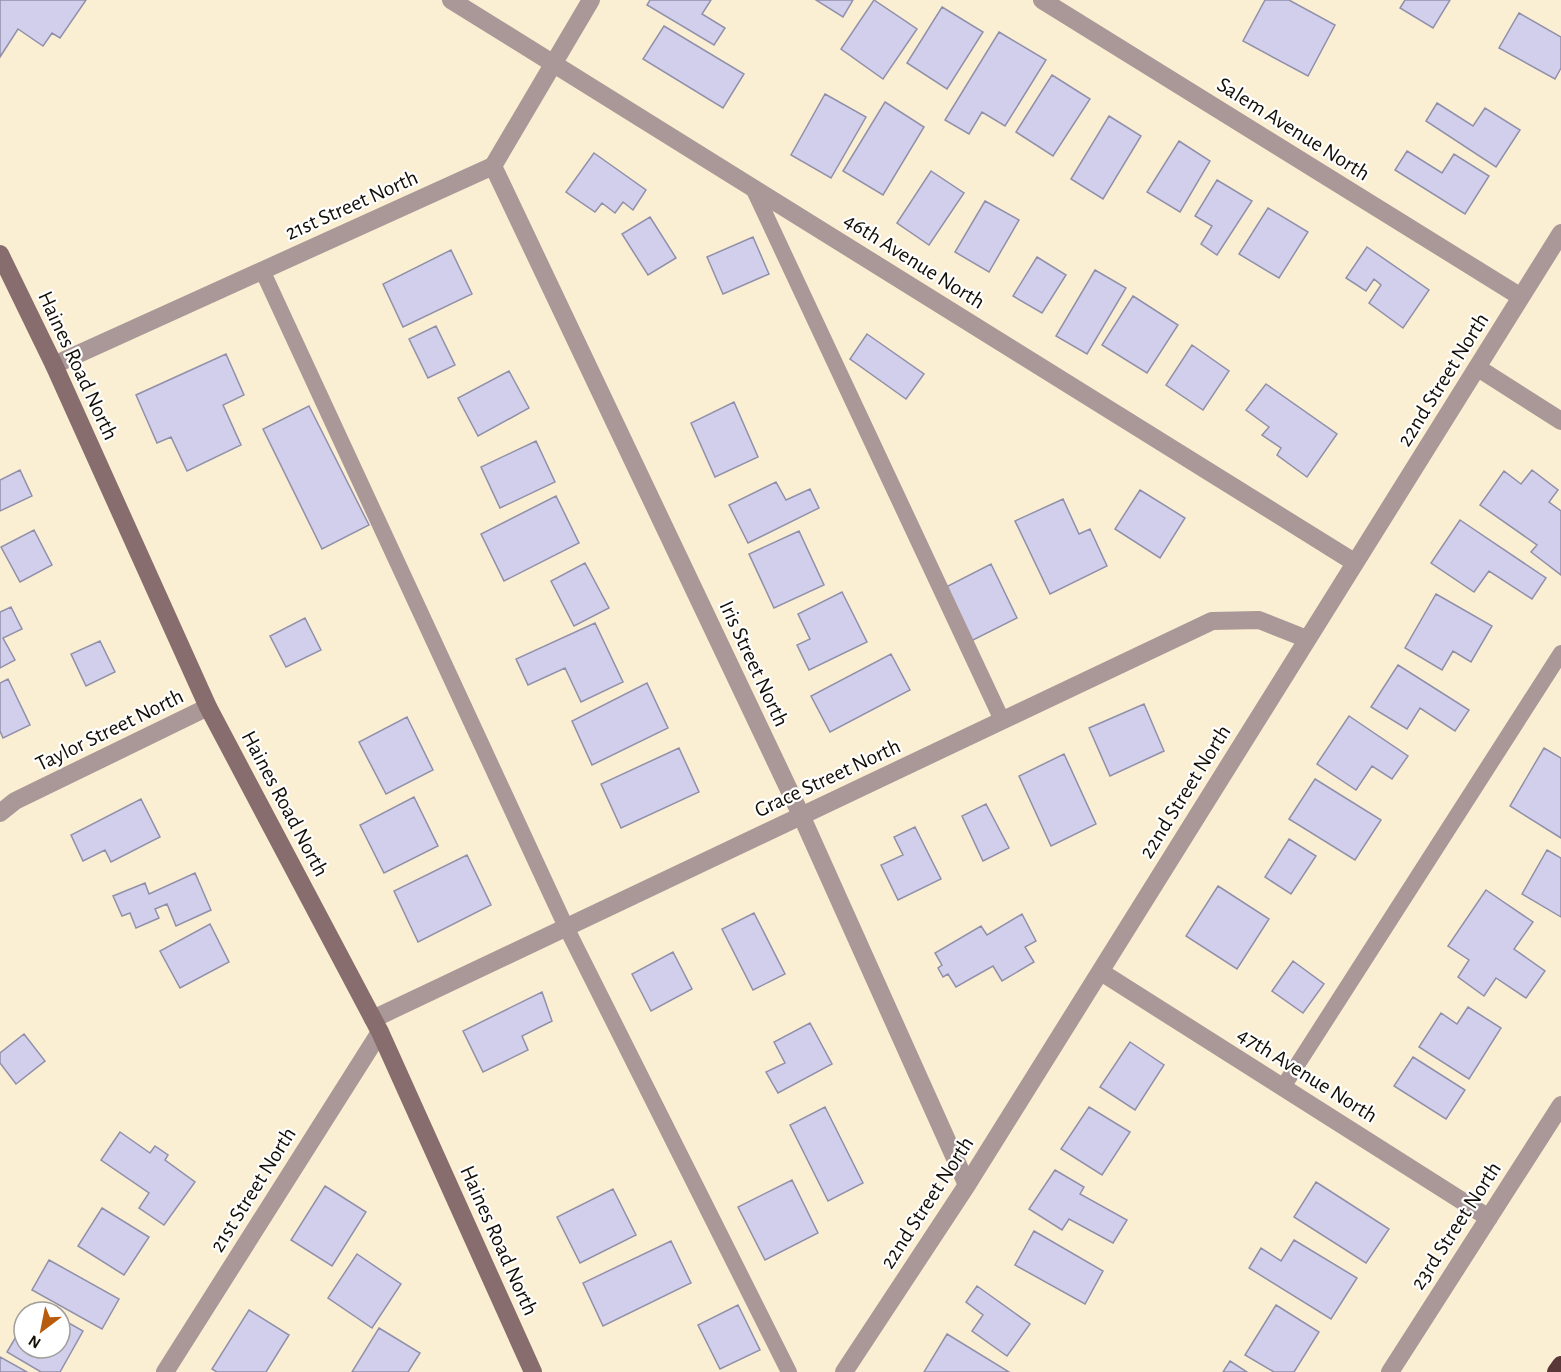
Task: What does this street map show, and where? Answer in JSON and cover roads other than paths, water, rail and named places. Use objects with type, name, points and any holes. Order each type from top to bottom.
[{"type":"highway","points":[[1556,1372],[1561,1365]]},
{"type":"street","name":"46th Avenue North","points":[[451,0],[1354,561]]},
{"type":"street","points":[[493,166],[591,0]]},
{"type":"street","name":"Salem Avenue North","points":[[1042,0],[1521,297]]},
{"type":"street","name":"21st Street North","points":[[54,364],[493,166]]},
{"type":"street","name":"Iris Street North","points":[[493,166],[801,815],[967,1185]]},
{"type":"street","name":"22nd Street North","points":[[844,1372],[967,1185],[1354,561],[1478,368],[1561,233]]},
{"type":"street","name":"Haines Road North","points":[[0,254],[54,364],[208,707],[377,1025],[533,1372]]},
{"type":"street","points":[[1478,368],[1561,421]]},
{"type":"street","name":"Grace Street North","points":[[377,1025],[566,927],[1212,621],[1259,620],[1307,639]]},
{"type":"street","name":"Taylor Street North","points":[[0,813],[15,801],[208,707]]},
{"type":"street","name":"47th Avenue North","points":[[1101,972],[1489,1218]]},
{"type":"street","name":"21st Street North","points":[[165,1372],[377,1025]]},
{"type":"street","name":"23rd Street North","points":[[1390,1372],[1561,1104]]},
{"type":"lane","points":[[753,188],[1002,720]]},
{"type":"lane","points":[[262,270],[566,927],[789,1372]]},
{"type":"lane","points":[[1283,1087],[1561,654]]}]
